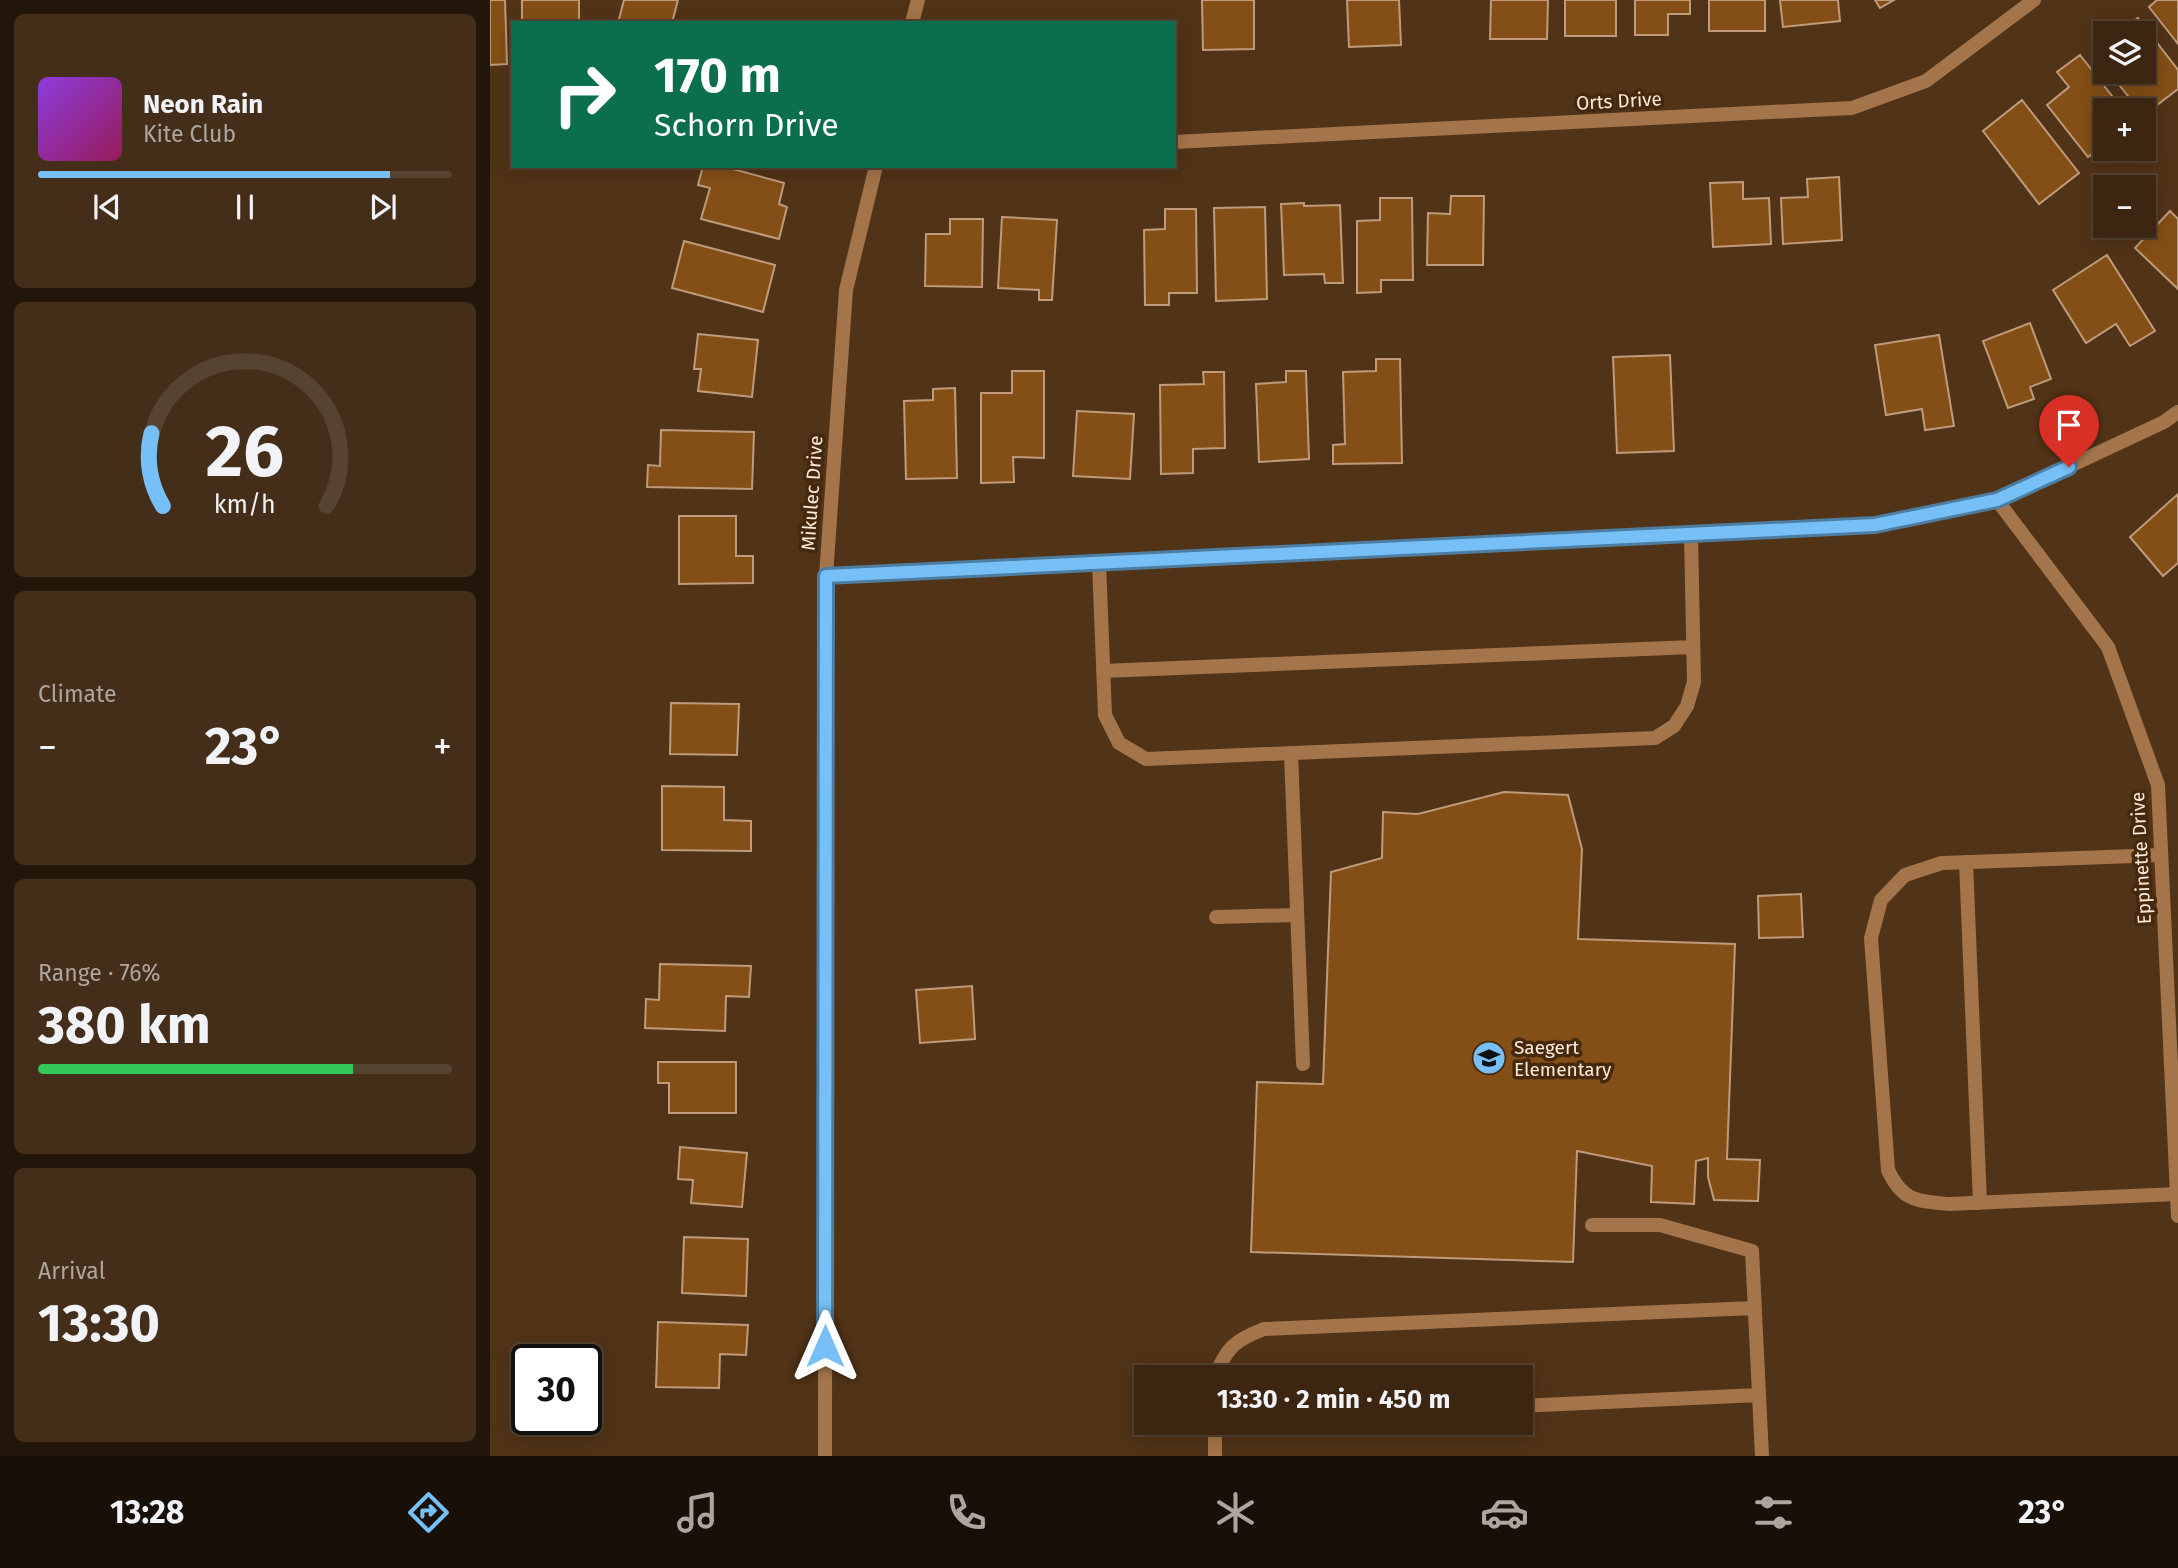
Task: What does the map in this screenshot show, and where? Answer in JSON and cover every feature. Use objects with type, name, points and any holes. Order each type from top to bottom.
[{"type":"street","points":[[913,21],[918,0]]},
{"type":"street","name":"Orts Drive","points":[[1176,142],[1852,108],[1926,81],[2034,0]]},
{"type":"street","name":"Mikulec Drive","points":[[825,1456],[826,576],[846,290],[876,168]]},
{"type":"street","points":[[826,576],[1875,525],[1997,500],[2164,422],[2178,412]]},
{"type":"street","name":"Eppinette Drive","points":[[1997,500],[2108,647],[2158,785],[2178,1216]]},
{"type":"street","points":[[1099,563],[1105,715],[1119,744],[1146,759],[1655,738],[1674,726],[1687,706],[1694,682],[1691,534]]},
{"type":"street","points":[[1103,671],[1693,647]]},
{"type":"street","points":[[1291,753],[1303,1064]]},
{"type":"street","points":[[2161,855],[1942,863],[1905,874],[1881,900],[1871,938],[1888,1170],[1896,1188],[1919,1201],[1949,1204],[2177,1194]]},
{"type":"street","points":[[1966,862],[1980,1203]]},
{"type":"street","points":[[1216,917],[1297,915]]},
{"type":"street","points":[[1592,1225],[1660,1224],[1752,1251],[1762,1456]]},
{"type":"street","points":[[1220,1365],[1223,1356],[1240,1338],[1264,1329],[1755,1308]]},
{"type":"street","points":[[1533,1405],[1759,1395]]},
{"type":"street","points":[[1215,1435],[1215,1456]]},
{"type":"building","points":[[490,0],[505,0],[507,64],[490,65]]},
{"type":"building","points":[[522,0],[579,0],[579,21],[522,21]]},
{"type":"building","points":[[624,0],[678,0],[673,21],[619,21]]},
{"type":"building","points":[[1202,0],[1254,0],[1254,49],[1203,50]]},
{"type":"building","points":[[1347,0],[1399,0],[1401,45],[1349,47]]},
{"type":"building","points":[[1491,0],[1548,0],[1547,39],[1490,39]]},
{"type":"building","points":[[1565,0],[1616,0],[1616,36],[1565,36]]},
{"type":"building","points":[[1635,0],[1690,0],[1690,14],[1668,14],[1668,35],[1635,35]]},
{"type":"building","points":[[1709,0],[1765,0],[1765,31],[1709,31]]},
{"type":"building","points":[[1780,0],[1838,0],[1840,21],[1783,27]]},
{"type":"building","points":[[1875,0],[1894,0],[1880,8]]},
{"type":"building","points":[[2157,0],[2178,0],[2178,44],[2149,7]]},
{"type":"building","points":[[2156,41],[2178,70],[2178,89],[2156,106],[2156,98],[2130,98],[2118,84],[2156,84]]},
{"type":"building","points":[[2080,55],[2093,72],[2093,84],[2103,84],[2114,98],[2093,98],[2093,153],[2088,157],[2047,105],[2069,87],[2057,72]]},
{"type":"building","points":[[2022,100],[2079,173],[2039,204],[1983,131]]},
{"type":"building","points":[[702,168],[729,168],[784,183],[779,204],[787,207],[779,239],[701,219],[710,188],[698,185]]},
{"type":"building","points":[[1839,177],[1842,240],[1783,244],[1781,198],[1808,197],[1807,179]]},
{"type":"building","points":[[1743,182],[1743,199],[1769,198],[1771,244],[1713,247],[1710,183]]},
{"type":"building","points":[[1451,196],[1484,196],[1483,265],[1427,265],[1428,213],[1450,214]]},
{"type":"building","points":[[1380,198],[1412,198],[1413,280],[1381,280],[1381,292],[1357,293],[1357,221],[1380,220]]},
{"type":"building","points":[[1304,203],[1304,206],[1340,205],[1343,283],[1325,283],[1324,274],[1284,275],[1281,204]]},
{"type":"building","points":[[1265,207],[1267,299],[1216,301],[1214,208]]},
{"type":"building","points":[[1165,209],[1196,209],[1197,293],[1169,293],[1169,305],[1145,305],[1144,230],[1165,229]]},
{"type":"building","points":[[2170,211],[2178,219],[2178,289],[2135,248],[2144,238],[2156,238],[2156,226]]},
{"type":"building","points":[[1002,217],[1057,220],[1052,300],[1039,300],[1039,290],[998,288]]},
{"type":"building","points":[[950,219],[983,219],[982,287],[925,286],[926,234],[950,234]]},
{"type":"building","points":[[684,241],[775,265],[763,312],[672,288]]},
{"type":"building","points":[[2107,255],[2155,331],[2130,346],[2116,324],[2086,343],[2053,290]]},
{"type":"building","points":[[2030,323],[2051,379],[2030,387],[2034,399],[2008,408],[1983,341]]},
{"type":"building","points":[[698,334],[758,340],[752,397],[698,391],[701,369],[694,369]]},
{"type":"building","points":[[1939,335],[1954,426],[1925,430],[1922,409],[1886,415],[1875,345]]},
{"type":"building","points":[[1670,355],[1674,451],[1617,453],[1613,357]]},
{"type":"building","points":[[1376,359],[1400,359],[1402,463],[1333,464],[1333,445],[1345,444],[1343,372],[1376,371]]},
{"type":"building","points":[[1012,371],[1044,371],[1044,458],[1013,457],[1014,482],[981,483],[981,393],[1012,393]]},
{"type":"building","points":[[1286,371],[1306,371],[1309,459],[1259,462],[1256,384],[1286,382]]},
{"type":"building","points":[[1203,372],[1224,372],[1225,448],[1193,449],[1193,473],[1161,474],[1160,385],[1204,384]]},
{"type":"building","points":[[955,388],[957,478],[906,479],[904,401],[933,400],[933,389]]},
{"type":"building","points":[[1077,411],[1134,414],[1130,479],[1073,476]]},
{"type":"building","points":[[661,430],[754,432],[752,489],[647,487],[648,465],[660,466]]},
{"type":"building","points":[[2178,494],[2178,563],[2163,576],[2130,537]]},
{"type":"building","points":[[679,516],[736,516],[736,556],[753,556],[753,583],[679,584]]},
{"type":"building","points":[[671,703],[739,704],[737,755],[670,754]]},
{"type":"building","points":[[662,786],[724,787],[724,820],[751,821],[751,851],[662,850]]},
{"type":"building","points":[[1504,792],[1568,795],[1582,849],[1578,939],[1735,944],[1727,1159],[1760,1160],[1758,1201],[1714,1200],[1708,1177],[1708,1158],[1696,1161],[1694,1204],[1651,1202],[1652,1166],[1577,1151],[1573,1262],[1251,1252],[1257,1082],[1323,1084],[1331,872],[1382,858],[1383,812],[1418,814]]},
{"type":"building","points":[[1801,894],[1803,937],[1759,938],[1758,896]]},
{"type":"building","points":[[660,964],[751,966],[749,997],[726,996],[725,1031],[645,1028],[646,999],[659,1000]]},
{"type":"building","points":[[972,986],[975,1039],[920,1043],[916,990]]},
{"type":"building","points":[[658,1062],[736,1062],[736,1113],[669,1113],[669,1083],[658,1083]]},
{"type":"building","points":[[680,1147],[747,1153],[742,1207],[691,1203],[693,1180],[678,1179]]},
{"type":"building","points":[[684,1237],[748,1239],[746,1296],[682,1293]]},
{"type":"building","points":[[658,1322],[748,1325],[746,1355],[720,1354],[719,1388],[656,1387]]},
{"type":"place","name":"Saegert Elementary","points":[[1489,1058]]},
{"type":"route","points":[[825,1346],[826,576],[1875,525],[1997,500],[2069,467]]}]
